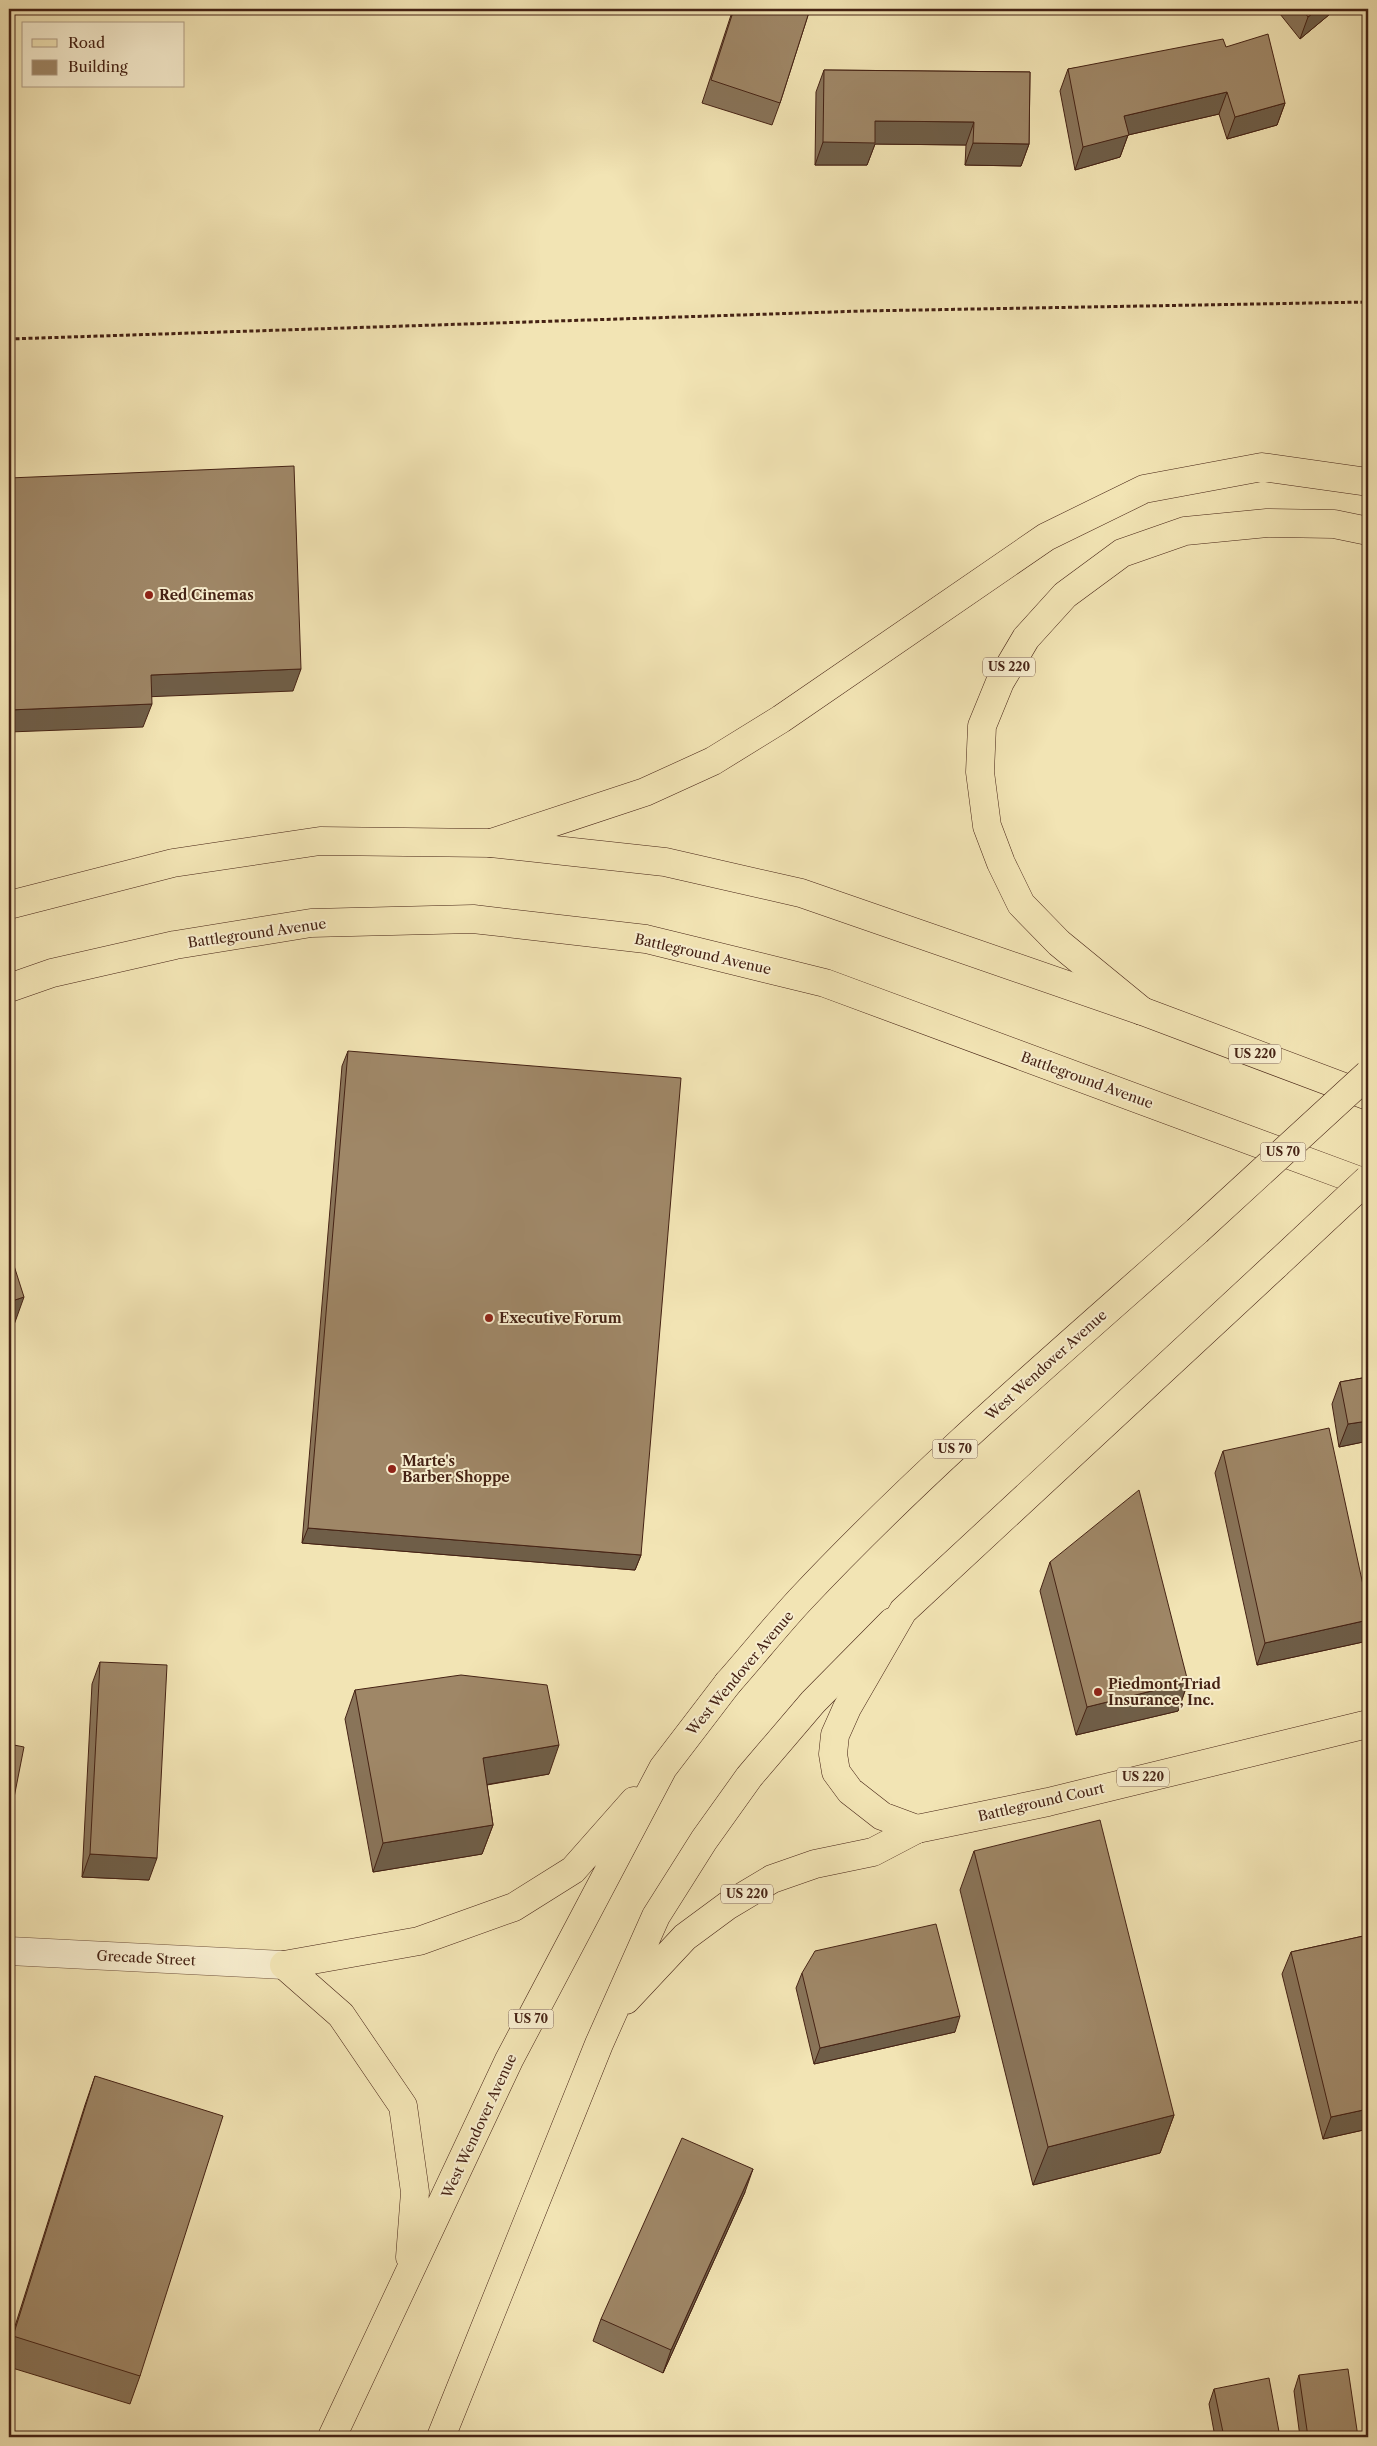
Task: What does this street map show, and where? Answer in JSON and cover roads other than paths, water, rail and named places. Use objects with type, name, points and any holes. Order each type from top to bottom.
[{"type":"main road","points":[[491,843],[645,792],[713,761],[781,719],[1046,537],[1144,489],[1262,467],[1368,482]]},
{"type":"main road","name":"US 220","points":[[1368,531],[1334,524],[1267,522],[1185,532],[1122,553],[1065,595],[1026,638],[1000,682],[982,726],[980,772],[987,826],[1001,863],[1021,904],[1059,943],[1142,1011],[1368,1096]]},
{"type":"main road","points":[[9,905],[173,863],[320,842],[491,843],[665,862],[801,893],[1142,1011]]},
{"type":"main road","name":"Battleground Avenue","points":[[9,988],[52,973],[175,945],[311,923],[474,919],[646,939],[825,984],[1368,1184]]},
{"type":"main road","name":"West Wendover Avenue","points":[[332,2437],[509,2060],[663,1768],[728,1683],[800,1600],[896,1504],[1004,1403],[1198,1231],[1368,1074]]},
{"type":"main road","points":[[441,2437],[611,2016],[656,1916],[704,1840],[744,1785],[813,1702],[903,1611],[1368,1179]]},
{"type":"main road","points":[[903,1611],[847,1708],[835,1734],[833,1754],[836,1772],[850,1791],[882,1816],[917,1829]]},
{"type":"main road","name":"Battleground Court","points":[[917,1829],[1048,1802],[1368,1724]]},
{"type":"main road","points":[[284,1964],[419,1941],[514,1907],[573,1870],[663,1768]]},
{"type":"main road","name":"US 220","points":[[611,2016],[684,1937],[727,1906],[772,1879],[815,1864],[873,1852],[917,1829]]},
{"type":"main road","points":[[284,1964],[341,2015],[403,2106],[415,2192],[409,2274]]},
{"type":"street","name":"Grecade Street","points":[[9,1951],[284,1964]]},
{"type":"place","name":"Red Cinemas","points":[[149,595]]},
{"type":"place","name":"Executive Forum","points":[[489,1318]]},
{"type":"place","name":"Marte's Barber Shoppe","points":[[392,1469]]},
{"type":"place","name":"Piedmont Triad Insurance, Inc.","points":[[1098,1692]]}]
